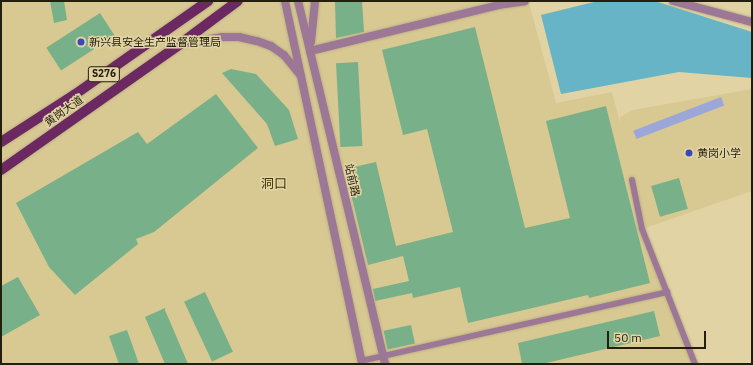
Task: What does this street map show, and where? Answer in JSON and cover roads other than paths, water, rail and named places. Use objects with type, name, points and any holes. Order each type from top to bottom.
[{"type":"main road","name":"黄岗大道","points":[[1,170],[180,44],[238,1]]},
{"type":"main road","name":"黄岗大道","points":[[1,142],[74,95],[207,2]]},
{"type":"street","points":[[285,1],[303,77],[362,362]]},
{"type":"street","name":"站前路","points":[[298,1],[384,360]]},
{"type":"street","points":[[315,1],[310,51],[497,3],[525,1]]},
{"type":"street","points":[[673,1],[752,22]]},
{"type":"street","points":[[180,44],[222,37],[239,37],[257,41],[271,46],[284,55],[303,77]]},
{"type":"lane","points":[[632,180],[642,229],[695,364]]},
{"type":"lane","points":[[362,362],[384,360],[667,292]]},
{"type":"place","name":"新兴县安全生产监督管理局","points":[[81,42]]},
{"type":"place","name":"黄岗小学","points":[[689,153]]},
{"type":"district","name":"洞口","points":[[274,184]]}]
